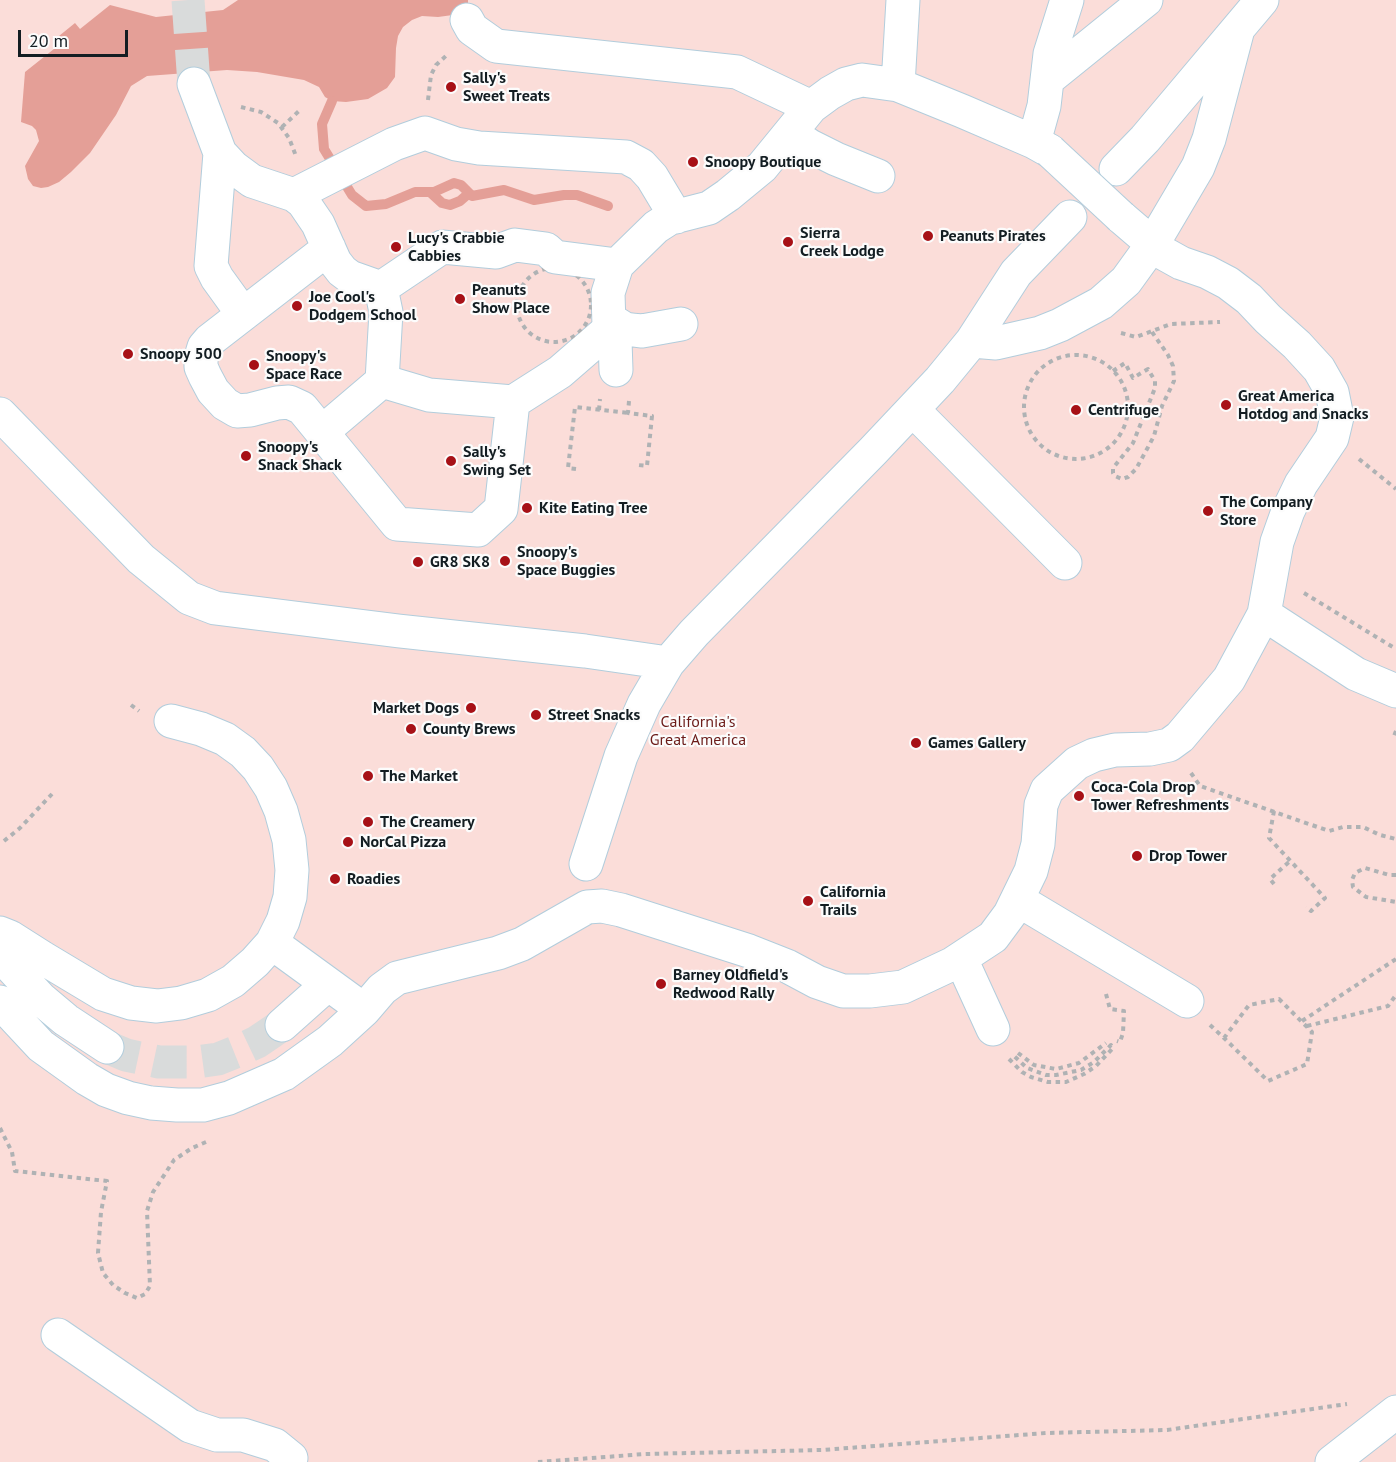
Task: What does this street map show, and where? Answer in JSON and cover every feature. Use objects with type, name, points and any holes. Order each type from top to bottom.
[{"type":"street","points":[[898,85],[903,0]]},
{"type":"street","points":[[1042,146],[1050,54],[1067,0]]},
{"type":"street","points":[[1047,80],[1146,0]]},
{"type":"street","points":[[1116,169],[1145,139],[1262,0]]},
{"type":"street","points":[[467,20],[472,29],[496,46],[737,72],[811,107]]},
{"type":"street","points":[[972,341],[996,343],[1017,339],[1060,325],[1105,318],[1109,298],[1126,281],[1152,245],[1198,166],[1209,139],[1238,29]]},
{"type":"street","points":[[0,1002],[40,1046],[106,1090],[151,1103],[203,1105],[229,1098],[273,1079],[305,1061],[330,1041],[364,1010],[382,989],[397,978],[498,953],[522,944],[587,907],[602,906],[621,910],[749,951],[787,966],[817,982],[843,991],[903,987],[961,959],[993,937],[1018,900],[1031,871],[1038,844],[1041,805],[1047,790],[1077,763],[1094,755],[1115,750],[1150,749],[1169,745],[1180,737],[1229,679],[1263,614],[1277,542],[1288,511],[1301,484],[1332,438],[1337,417],[1332,392],[1319,369],[1249,299],[1228,283],[1207,272],[1181,263],[1152,245],[1042,146],[898,85],[862,80],[846,84],[811,107],[762,167],[728,195],[709,208],[676,217],[656,227],[617,265],[600,309]]},
{"type":"street","points":[[198,96],[220,153],[233,167],[252,181],[308,187],[394,144],[425,133],[456,144],[479,148],[626,157],[641,165],[652,177],[676,217]]},
{"type":"street","points":[[791,133],[836,159],[878,176]]},
{"type":"street","points":[[220,153],[212,266],[217,278],[243,314]]},
{"type":"street","points":[[308,187],[303,202],[311,211],[335,262],[350,277],[381,288]]},
{"type":"street","points":[[586,864],[625,747],[644,704],[668,663],[753,572],[913,410],[972,341],[1016,273],[1070,217]]},
{"type":"street","points":[[381,288],[442,248],[496,252],[515,245],[546,249],[555,257],[617,265]]},
{"type":"street","points":[[329,248],[204,347],[201,367],[213,391],[225,404],[237,411],[289,402],[302,408],[397,524],[478,530],[501,509],[513,402]]},
{"type":"street","points":[[322,432],[382,381],[386,312],[381,288]]},
{"type":"street","points":[[600,309],[625,329],[642,331],[681,324]]},
{"type":"street","points":[[600,309],[615,340],[616,370]]},
{"type":"street","points":[[382,381],[429,395],[513,402],[560,372],[605,333],[609,326],[600,309]]},
{"type":"street","points":[[913,410],[1065,563]]},
{"type":"street","points":[[0,414],[141,559],[189,598],[215,608],[585,651],[668,663]]},
{"type":"street","points":[[1263,614],[1356,674],[1396,691]]},
{"type":"street","points":[[0,933],[103,994],[131,1003],[157,1006],[181,1003],[217,990],[248,969],[272,943],[283,921],[290,897],[292,870],[281,811],[271,788],[258,768],[243,752],[225,739],[201,729],[171,721]]},
{"type":"street","points":[[1018,900],[1187,1001]]},
{"type":"street","points":[[272,943],[364,1010]]},
{"type":"street","points":[[0,955],[41,999],[66,1020],[107,1047]]},
{"type":"street","points":[[961,959],[1004,1041]]},
{"type":"street","points":[[282,1025],[328,984]]},
{"type":"street","points":[[58,1335],[190,1426],[217,1435],[243,1435],[275,1445],[291,1458]]},
{"type":"street","points":[[1332,1462],[1392,1414]]},
{"type":"path","points":[[425,133],[430,115],[428,96],[431,75],[436,65],[462,39],[467,20]]},
{"type":"path","points":[[198,96],[248,108],[270,117],[289,138],[308,187]]},
{"type":"path","points":[[282,128],[299,111]]},
{"type":"path","points":[[548,268],[559,268],[580,278],[600,309],[591,310],[581,331],[571,338],[548,342],[538,338],[521,322],[517,300],[527,279],[548,268]]},
{"type":"path","points":[[1105,318],[1128,337],[1136,337],[1171,324],[1268,320]]},
{"type":"path","points":[[1113,371],[1125,363],[1133,378],[1148,369],[1155,381],[1155,388],[1133,443],[1113,468],[1115,476],[1122,479],[1128,477],[1136,469],[1154,436],[1162,406],[1174,381],[1173,366],[1152,332]]},
{"type":"path","points":[[1074,354],[1091,357],[1106,364],[1113,371],[1126,391],[1128,407],[1126,423],[1118,438],[1106,450],[1091,457],[1074,460],[1058,457],[1042,448],[1030,434],[1024,417],[1024,399],[1030,382],[1041,368],[1056,358],[1074,354]]},
{"type":"path","points":[[616,370],[629,387],[628,413]]},
{"type":"path","points":[[576,469],[568,468],[575,407],[652,416],[647,466],[638,465]]},
{"type":"path","points":[[1332,438],[1396,489]]},
{"type":"path","points":[[1336,612],[1396,649]]},
{"type":"path","points":[[1395,736],[1396,731]]},
{"type":"path","points":[[1169,745],[1200,786],[1329,831],[1363,827],[1396,839]]},
{"type":"path","points":[[4,841],[20,828],[52,794]]},
{"type":"path","points":[[1274,812],[1269,838],[1324,898],[1311,911],[1306,907]]},
{"type":"path","points":[[1274,884],[1270,879],[1290,861]]},
{"type":"path","points":[[1396,875],[1365,868],[1355,873],[1352,880],[1353,887],[1366,897],[1396,902]]},
{"type":"path","points":[[1302,1021],[1396,959]]},
{"type":"path","points":[[1103,988],[1108,996],[1110,1009],[1124,1011],[1124,1033],[1120,1042],[1117,1041]]},
{"type":"path","points":[[1307,1026],[1388,1006],[1396,995]]},
{"type":"path","points":[[1279,999],[1302,1021],[1312,1032],[1307,1064],[1268,1081],[1224,1038],[1249,1005],[1279,999]]},
{"type":"path","points":[[1004,1041],[1027,1068],[1056,1076],[1081,1070],[1094,1062],[1111,1045],[1113,1048],[1107,1056],[1084,1074],[1066,1082],[1048,1082],[1031,1077],[1014,1064],[1007,1056],[1004,1041]]},
{"type":"path","points":[[1004,1041],[1034,1065],[1056,1069],[1079,1064],[1106,1042]]},
{"type":"path","points":[[0,1128],[12,1152],[15,1171],[107,1181],[101,1212],[98,1254],[103,1273],[124,1293],[138,1298],[145,1294],[150,1286],[147,1211],[153,1192],[174,1160],[213,1138]]},
{"type":"path","points":[[538,1462],[645,1454],[822,1450],[1046,1433],[1167,1430],[1340,1404],[1363,1405],[1392,1414]]},
{"type":"green space","name":"California's Great America","points":[[0,0],[1396,0],[1396,1462],[0,1462]]},
{"type":"shaded area","points":[[238,0],[468,0],[468,9],[460,14],[438,17],[422,16],[403,27],[398,36],[396,48],[395,77],[387,88],[368,99],[332,101],[325,97],[319,87],[304,80],[257,72],[227,70],[147,76],[131,86],[116,115],[90,153],[71,172],[59,182],[48,187],[33,186],[28,179],[25,166],[39,141],[36,130],[21,122],[25,72],[64,41],[59,36],[75,23],[80,29],[110,5],[156,17],[223,10]]},
{"type":"waterway","points":[[332,101],[322,124],[324,149],[352,195],[366,206],[386,204],[415,192],[434,192],[454,183],[461,185],[472,196],[504,190],[534,200],[577,195],[608,206]]},
{"type":"waterway","points":[[430,192],[442,203],[450,205],[460,201],[468,194]]},
{"type":"tunnel","points":[[188,0],[194,84]]},
{"type":"tunnel","points":[[107,1047],[126,1055],[159,1062],[196,1062],[218,1059],[238,1051],[257,1042],[282,1025]]},
{"type":"place","name":"Sally's Sweet Treats","points":[[451,87]]},
{"type":"place","name":"Snoopy Boutique","points":[[693,162]]},
{"type":"place","name":"Peanuts Pirates","points":[[928,236]]},
{"type":"place","name":"Sierra Creek Lodge","points":[[788,242]]},
{"type":"place","name":"Lucy's Crabbie Cabbies","points":[[396,247]]},
{"type":"place","name":"Peanuts Show Place","points":[[460,299]]},
{"type":"place","name":"Joe Cool's Dodgem School","points":[[297,306]]},
{"type":"place","name":"Snoopy 500","points":[[128,354]]},
{"type":"place","name":"Snoopy's Space Race","points":[[254,365]]},
{"type":"place","name":"Great America Hotdog and Snacks","points":[[1226,405]]},
{"type":"place","name":"Centrifuge","points":[[1076,410]]},
{"type":"place","name":"Snoopy's Snack Shack","points":[[246,456]]},
{"type":"place","name":"Sally's Swing Set","points":[[451,461]]},
{"type":"place","name":"Kite Eating Tree","points":[[527,508]]},
{"type":"place","name":"The Company Store","points":[[1208,511]]},
{"type":"place","name":"Snoopy's Space Buggies","points":[[505,561]]},
{"type":"place","name":"GR8 SK8","points":[[418,562]]},
{"type":"place","name":"Market Dogs","points":[[471,708]]},
{"type":"place","name":"Street Snacks","points":[[536,715]]},
{"type":"place","name":"County Brews","points":[[411,729]]},
{"type":"place","name":"Games Gallery","points":[[916,743]]},
{"type":"place","name":"The Market","points":[[368,776]]},
{"type":"place","name":"Coca-Cola Drop Tower Refreshments","points":[[1079,796]]},
{"type":"place","name":"The Creamery","points":[[368,822]]},
{"type":"place","name":"NorCal Pizza","points":[[348,842]]},
{"type":"place","name":"Drop Tower","points":[[1137,856]]},
{"type":"place","name":"Roadies","points":[[335,879]]},
{"type":"place","name":"California Trails","points":[[808,901]]},
{"type":"place","name":"Barney Oldfield's Redwood Rally","points":[[661,984]]}]
